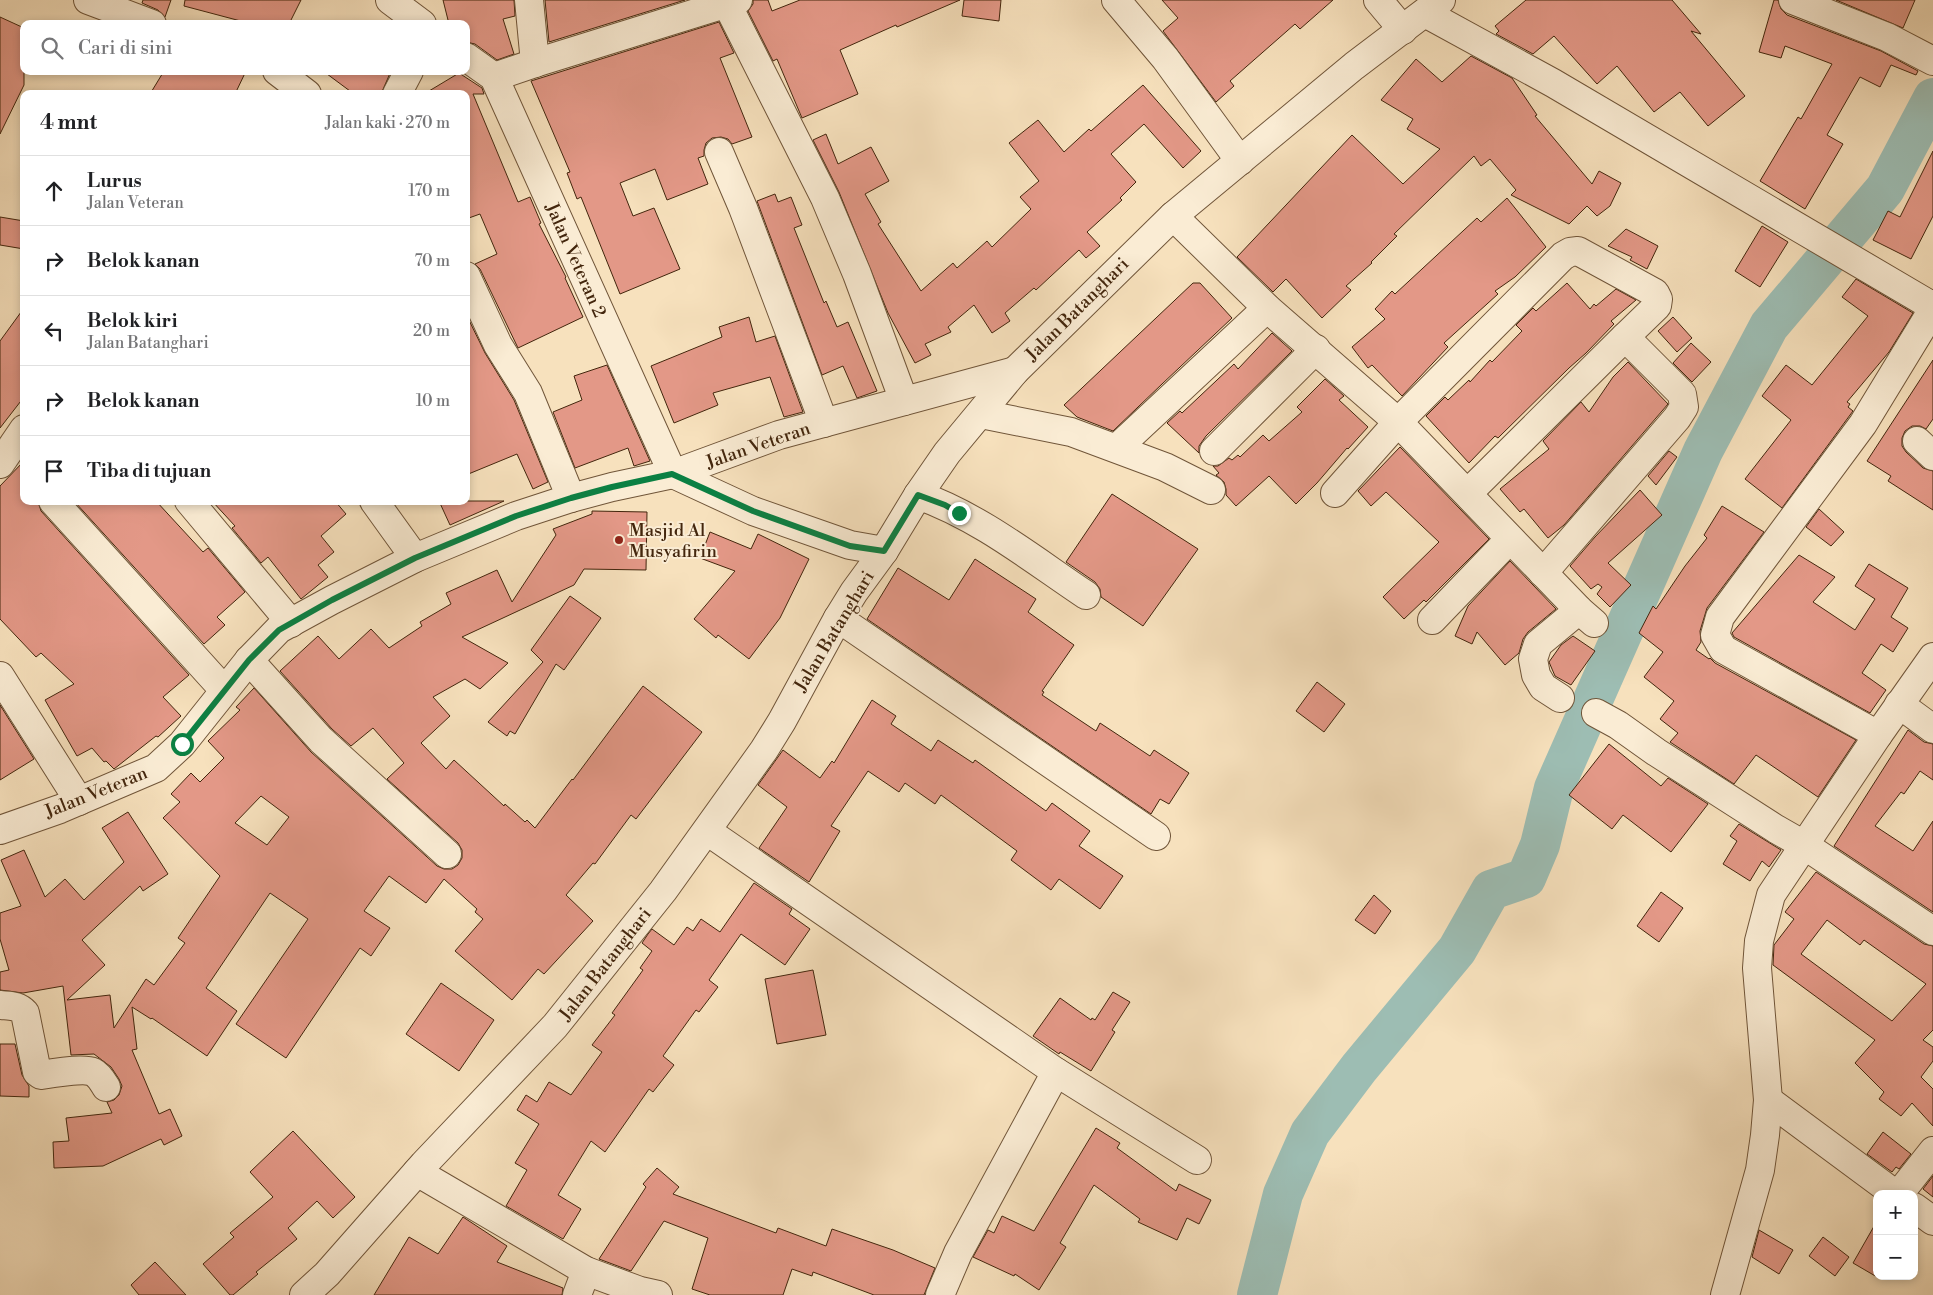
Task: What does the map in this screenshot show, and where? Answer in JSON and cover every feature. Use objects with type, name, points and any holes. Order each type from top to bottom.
[{"type":"street","points":[[88,0],[141,20]]},
{"type":"street","points":[[529,0],[535,63]]},
{"type":"street","points":[[1116,0],[1165,58],[1240,161]]},
{"type":"street","points":[[1378,0],[1403,30]]},
{"type":"street","points":[[1793,0],[1887,37],[1929,58]]},
{"type":"street","points":[[470,60],[494,77],[730,1],[825,198],[857,274],[904,401]]},
{"type":"street","points":[[397,2],[417,20]]},
{"type":"street","points":[[1433,6],[1553,83],[1932,305],[1927,319],[1863,424],[1720,618],[1715,635],[1723,649],[1878,735]]},
{"type":"street","name":"Jalan Batanghari","points":[[304,1295],[327,1274],[417,1172],[555,1026],[663,891],[764,750],[782,721],[838,618],[854,592],[884,551],[918,495],[947,453],[1016,371],[1173,216],[1354,66],[1433,6]]},
{"type":"street","points":[[282,75],[302,90]]},
{"type":"street","points":[[399,90],[407,75]]},
{"type":"street","name":"Jalan Veteran 2","points":[[494,77],[672,474]]},
{"type":"street","points":[[719,152],[743,208],[824,423]]},
{"type":"street","points":[[1173,216],[1267,308],[1398,422],[1543,573],[1587,616],[1538,644],[1532,660],[1536,675],[1543,687],[1560,698]]},
{"type":"street","points":[[1335,492],[1398,422],[1563,256],[1570,252],[1578,251],[1654,293],[1658,298],[1657,306],[1468,493]]},
{"type":"street","points":[[470,284],[498,344],[528,393],[571,498]]},
{"type":"street","points":[[1117,448],[1267,308]]},
{"type":"street","points":[[1543,573],[1677,418],[1684,407],[1682,394],[1625,337]]},
{"type":"street","points":[[1214,451],[1316,349]]},
{"type":"street","name":"Jalan Veteran","points":[[0,830],[156,768],[182,744],[249,660],[279,630],[415,558],[516,516],[571,498],[672,474],[779,435],[1016,371]]},
{"type":"street","points":[[981,414],[1071,432],[1172,470],[1211,490]]},
{"type":"street","points":[[672,474],[753,511],[850,546],[884,551]]},
{"type":"street","points":[[918,495],[945,505],[978,523],[1086,595]]},
{"type":"street","points":[[58,505],[224,690]]},
{"type":"street","points":[[192,505],[291,622]]},
{"type":"street","points":[[377,505],[415,558]]},
{"type":"street","points":[[1432,620],[1510,539]]},
{"type":"street","points":[[838,618],[1156,836]]},
{"type":"street","points":[[1725,1295],[1760,1170],[1768,1100],[1757,968],[1759,941],[1771,895],[1899,704],[1933,657]]},
{"type":"street","points":[[249,660],[321,740],[448,854]]},
{"type":"street","points":[[0,676],[79,800]]},
{"type":"street","points":[[1899,704],[1933,729]]},
{"type":"street","points":[[1596,713],[1618,725],[1776,830],[1804,844],[1933,931]]},
{"type":"street","points":[[707,831],[1056,1072],[1197,1160]]},
{"type":"street","points":[[0,1005],[16,1007],[25,1013],[37,1072],[41,1075],[62,1072],[92,1072],[99,1077],[106,1087]]},
{"type":"street","points":[[940,1295],[958,1253],[1056,1072]]},
{"type":"street","points":[[1768,1100],[1892,1190]]},
{"type":"street","points":[[1900,1190],[1933,1151]]},
{"type":"street","points":[[417,1172],[582,1283],[658,1295]]},
{"type":"street","points":[[1918,1211],[1933,1221]]},
{"type":"water","points":[[1283,1194],[1294,1212],[1281,1253],[1275,1295],[1241,1295],[1271,1200]]},
{"type":"building","points":[[143,0],[171,0],[165,17],[158,10],[142,3]]},
{"type":"building","points":[[185,0],[301,0],[291,20],[237,20],[184,6]]},
{"type":"building","points":[[443,0],[514,0],[515,16],[503,19],[514,54],[497,60],[475,44],[470,43],[470,20],[448,20]]},
{"type":"building","points":[[545,0],[685,0],[549,42]]},
{"type":"building","points":[[753,0],[768,0],[772,11],[800,0],[960,0],[897,27],[896,25],[840,50],[858,94],[802,118],[777,59],[773,61],[748,11],[753,4]]},
{"type":"building","points":[[964,0],[1001,0],[999,21],[962,16]]},
{"type":"building","points":[[1162,0],[1333,0],[1300,29],[1295,24],[1230,81],[1234,86],[1216,102],[1163,31],[1178,18]]},
{"type":"building","points":[[1526,0],[1672,0],[1701,34],[1691,31],[1745,96],[1708,126],[1680,92],[1654,112],[1617,66],[1597,84],[1554,36],[1533,54],[1496,34],[1499,31],[1495,26]]},
{"type":"building","points":[[1774,0],[1778,0],[1781,9],[1787,15],[1881,51],[1918,71],[1916,75],[1891,65],[1880,87],[1860,77],[1827,135],[1843,144],[1805,209],[1760,181],[1798,117],[1801,119],[1832,64],[1785,46],[1781,58],[1759,52]]},
{"type":"building","points":[[1836,0],[1915,0],[1903,28]]},
{"type":"building","points":[[0,17],[20,26],[20,75],[24,75],[24,85],[0,134]]},
{"type":"building","points":[[719,22],[734,53],[720,58],[752,137],[732,144],[728,139],[721,137],[712,138],[706,143],[704,156],[698,158],[708,184],[667,200],[655,169],[620,183],[633,216],[654,208],[680,269],[620,294],[581,197],[577,199],[567,173],[570,172],[531,81]]},
{"type":"building","points":[[1471,56],[1512,78],[1537,115],[1535,116],[1592,184],[1599,171],[1621,183],[1610,206],[1597,216],[1587,206],[1569,224],[1511,195],[1516,190],[1490,159],[1481,166],[1474,156],[1394,234],[1397,236],[1372,263],[1346,286],[1351,290],[1322,318],[1286,279],[1273,292],[1237,257],[1352,135],[1403,184],[1440,149],[1407,129],[1413,119],[1381,100],[1416,59],[1442,82]]},
{"type":"building","points":[[162,75],[244,75],[237,90],[152,90]]},
{"type":"building","points":[[328,75],[389,75],[383,90],[349,90]]},
{"type":"building","points":[[456,75],[462,75],[482,88],[484,94],[473,94],[518,202],[530,197],[541,223],[539,224],[566,277],[583,317],[518,348],[480,269],[475,264],[497,254],[480,214],[470,218],[470,90],[431,90]]},
{"type":"building","points":[[1143,85],[1201,151],[1183,168],[1144,124],[1111,154],[1136,182],[1120,198],[1122,200],[1087,232],[1100,246],[1086,258],[1079,250],[1036,290],[1034,288],[1005,313],[1010,321],[992,333],[974,305],[948,327],[951,332],[925,344],[931,355],[915,363],[888,313],[839,192],[813,140],[826,134],[838,164],[871,147],[889,181],[865,194],[881,222],[878,224],[921,291],[953,263],[957,268],[987,241],[992,247],[1031,209],[1020,197],[1039,181],[1009,143],[1038,120],[1064,152]]},
{"type":"building","points":[[1933,151],[1933,216],[1911,259],[1873,240],[1888,211],[1900,217]]},
{"type":"building","points":[[775,194],[778,202],[791,197],[802,225],[794,228],[824,303],[826,301],[837,327],[848,322],[877,391],[857,398],[843,366],[822,375],[757,201]]},
{"type":"building","points":[[1507,198],[1546,247],[1515,277],[1495,291],[1498,294],[1444,343],[1448,347],[1402,396],[1372,365],[1368,368],[1352,347],[1385,319],[1375,309],[1392,291],[1395,294],[1477,218],[1481,222]]},
{"type":"building","points":[[0,217],[20,220],[20,248],[0,245]]},
{"type":"building","points":[[1762,226],[1788,242],[1760,287],[1735,271]]},
{"type":"building","points":[[1626,229],[1658,246],[1647,269],[1630,260],[1632,257],[1608,246]]},
{"type":"building","points":[[1856,279],[1913,313],[1889,352],[1847,402],[1850,404],[1848,407],[1853,411],[1782,508],[1745,479],[1791,420],[1762,396],[1786,365],[1812,385],[1868,316],[1842,297]]},
{"type":"building","points":[[1193,283],[1200,283],[1232,318],[1113,431],[1077,417],[1064,405]]},
{"type":"building","points":[[1567,283],[1590,309],[1594,304],[1596,306],[1616,289],[1636,300],[1611,321],[1614,324],[1586,353],[1498,438],[1495,436],[1469,463],[1426,416],[1445,397],[1448,400],[1469,380],[1470,382],[1490,360],[1492,362],[1522,331],[1516,325],[1533,308],[1536,311]]},
{"type":"building","points":[[20,314],[20,402],[0,428],[0,341]]},
{"type":"building","points":[[749,317],[756,342],[775,336],[803,412],[784,417],[770,377],[713,393],[718,405],[674,423],[651,366],[722,337],[719,327]]},
{"type":"building","points":[[1673,317],[1692,338],[1677,352],[1658,331]]},
{"type":"building","points":[[470,322],[485,353],[514,400],[548,482],[533,489],[517,454],[470,473]]},
{"type":"building","points":[[1272,333],[1292,351],[1206,436],[1199,446],[1199,453],[1167,423],[1180,411],[1182,413],[1234,364],[1238,369]]},
{"type":"building","points":[[1691,343],[1711,362],[1692,382],[1673,363]]},
{"type":"building","points":[[1933,360],[1933,419],[1926,429],[1920,426],[1912,426],[1905,431],[1902,438],[1902,446],[1923,468],[1933,471],[1933,510],[1888,481],[1891,476],[1867,461]]},
{"type":"building","points":[[1628,362],[1668,404],[1564,525],[1548,538],[1524,509],[1520,512],[1500,489],[1549,449],[1543,441],[1581,402],[1589,412],[1613,377]]},
{"type":"building","points":[[607,365],[650,461],[634,466],[628,448],[575,468],[553,412],[582,400],[574,376]]},
{"type":"building","points":[[1325,379],[1344,396],[1339,400],[1368,427],[1296,504],[1269,476],[1236,506],[1226,495],[1224,482],[1216,475],[1219,473],[1213,466],[1218,466],[1229,458],[1232,460],[1238,455],[1240,457],[1263,435],[1269,441],[1302,412],[1297,407]]},
{"type":"building","points":[[1400,447],[1489,539],[1426,602],[1424,600],[1404,619],[1383,597],[1439,542],[1386,492],[1371,506],[1358,491]]},
{"type":"building","points":[[1669,451],[1677,457],[1656,485],[1648,476]]},
{"type":"building","points":[[20,465],[20,505],[39,505],[41,511],[189,675],[163,697],[181,716],[158,737],[156,736],[114,769],[106,761],[104,762],[92,748],[77,756],[45,700],[74,684],[41,653],[36,657],[0,619],[0,486]]},
{"type":"building","points":[[1640,490],[1662,515],[1608,563],[1631,585],[1610,607],[1597,594],[1602,587],[1598,584],[1591,589],[1570,566]]},
{"type":"building","points":[[1112,494],[1198,549],[1143,626],[1101,597],[1100,589],[1095,582],[1066,562]]},
{"type":"building","points":[[470,501],[504,501],[450,525],[441,505],[470,505]]},
{"type":"building","points":[[78,505],[160,505],[203,552],[208,548],[245,592],[217,617],[225,625],[204,644]]},
{"type":"building","points":[[216,505],[338,505],[346,514],[321,536],[334,552],[318,565],[328,577],[301,599],[268,557],[261,563],[232,528],[235,526]]},
{"type":"building","points":[[1722,506],[1764,532],[1707,608],[1700,631],[1701,642],[1696,650],[1715,663],[1856,740],[1818,797],[1756,755],[1734,784],[1670,742],[1678,733],[1660,719],[1674,701],[1644,677],[1663,652],[1639,633],[1653,606],[1656,609],[1685,566],[1707,538],[1704,535]]},
{"type":"building","points":[[1819,509],[1844,532],[1831,546],[1806,527]]},
{"type":"building","points":[[592,511],[647,512],[646,570],[584,569],[574,585],[462,637],[508,663],[480,689],[465,679],[433,697],[450,716],[421,743],[446,769],[454,760],[504,806],[505,804],[525,822],[527,820],[535,828],[643,686],[702,732],[636,819],[631,815],[595,864],[593,863],[566,895],[593,921],[544,974],[538,969],[512,1000],[455,951],[483,919],[475,912],[477,909],[444,879],[426,903],[389,876],[364,911],[390,928],[371,956],[360,948],[286,1058],[236,1024],[308,919],[270,893],[206,988],[237,1011],[207,1056],[152,1018],[132,1007],[137,1049],[132,1050],[159,1114],[170,1109],[182,1136],[164,1145],[161,1139],[103,1166],[54,1168],[53,1142],[69,1141],[66,1118],[112,1113],[107,1102],[114,1100],[119,1095],[122,1086],[111,1067],[94,1054],[71,1055],[63,986],[23,993],[0,990],[0,972],[9,970],[0,939],[0,913],[21,906],[1,860],[24,850],[45,897],[65,879],[84,900],[124,862],[102,828],[128,812],[168,874],[143,891],[140,886],[82,940],[105,965],[67,1000],[110,995],[114,1028],[146,979],[154,985],[185,943],[178,938],[220,876],[163,818],[180,802],[171,794],[191,773],[200,782],[224,758],[208,741],[240,710],[236,707],[254,688],[311,752],[437,866],[444,869],[452,869],[458,865],[462,858],[462,850],[458,843],[387,779],[404,763],[373,728],[351,746],[332,729],[280,671],[318,636],[339,659],[371,629],[389,648],[422,626],[420,622],[451,604],[446,593],[497,570],[512,602],[556,535],[553,529],[592,514]],"holes":[[[261,796],[289,817],[267,845],[235,823]]]},
{"type":"building","points":[[710,532],[751,549],[758,534],[809,559],[780,618],[749,659],[718,635],[716,638],[694,619],[735,571],[700,558]]},
{"type":"building","points":[[1799,555],[1835,577],[1813,602],[1855,630],[1875,599],[1855,586],[1869,564],[1908,588],[1891,617],[1908,628],[1893,652],[1881,644],[1862,673],[1886,690],[1870,713],[1734,637],[1732,633]]},
{"type":"building","points":[[975,559],[1036,599],[1028,612],[1074,645],[1042,691],[1044,692],[1042,695],[1096,731],[1100,723],[1150,756],[1154,750],[1189,773],[1169,804],[1160,799],[1151,814],[867,619],[898,568],[949,600]]},
{"type":"building","points":[[1510,561],[1556,609],[1528,632],[1523,639],[1519,653],[1505,665],[1477,632],[1472,644],[1455,636],[1468,606]]},
{"type":"building","points":[[570,596],[601,618],[564,670],[556,664],[515,734],[510,731],[507,736],[488,722],[543,662],[531,650]]},
{"type":"building","points":[[1573,636],[1595,651],[1571,685],[1555,676],[1549,662],[1561,645]]},
{"type":"building","points":[[1317,682],[1345,704],[1324,732],[1296,711]]},
{"type":"building","points":[[872,700],[896,716],[891,724],[931,751],[938,740],[973,763],[975,760],[1046,811],[1052,803],[1090,831],[1079,846],[1123,876],[1100,909],[1059,879],[1051,890],[1011,860],[1017,851],[941,795],[935,804],[905,783],[899,792],[868,771],[831,826],[840,831],[809,882],[759,848],[787,807],[758,785],[783,750],[820,778],[832,761],[834,763]]},
{"type":"building","points":[[0,705],[34,759],[0,780]]},
{"type":"building","points":[[1908,730],[1924,742],[1933,744],[1933,780],[1920,771],[1904,794],[1901,792],[1875,826],[1913,851],[1933,821],[1933,912],[1834,846]]},
{"type":"building","points":[[1609,744],[1661,786],[1668,778],[1708,804],[1671,852],[1623,815],[1612,829],[1569,795]]},
{"type":"building","points":[[1739,824],[1781,850],[1769,867],[1762,861],[1750,881],[1723,864],[1737,841],[1730,836]]},
{"type":"building","points":[[1816,872],[1924,944],[1933,946],[1933,1030],[1923,1040],[1933,1047],[1933,1061],[1921,1077],[1933,1089],[1933,1126],[1912,1103],[1901,1116],[1879,1099],[1884,1092],[1855,1063],[1875,1040],[1773,965],[1774,945],[1794,919],[1785,912]],"holes":[[[1827,920],[1860,945],[1864,940],[1926,984],[1892,1021],[1801,954]]]},
{"type":"building","points":[[754,883],[792,909],[789,914],[810,929],[785,965],[741,934],[709,980],[718,987],[699,1012],[696,1010],[663,1056],[674,1065],[653,1092],[649,1089],[605,1152],[591,1141],[558,1195],[581,1209],[563,1239],[506,1206],[527,1170],[515,1163],[539,1124],[517,1110],[526,1095],[537,1102],[549,1082],[571,1095],[602,1052],[592,1045],[615,1015],[612,1013],[643,970],[640,968],[652,951],[642,943],[648,934],[652,929],[674,945],[687,927],[693,931],[701,919],[720,932]]},
{"type":"building","points":[[1661,892],[1683,908],[1659,942],[1637,926]]},
{"type":"building","points":[[1374,895],[1391,911],[1375,934],[1355,920]]},
{"type":"building","points":[[813,970],[826,1035],[777,1044],[765,979]]},
{"type":"building","points":[[441,983],[494,1020],[459,1071],[406,1034]]},
{"type":"building","points":[[1113,992],[1130,1002],[1112,1030],[1115,1032],[1091,1071],[1060,1052],[1059,1054],[1033,1036],[1060,998],[1091,1020],[1092,1018],[1095,1020]]},
{"type":"building","points":[[0,1044],[15,1044],[22,1075],[29,1086],[29,1097],[0,1096]]},
{"type":"building","points":[[1096,1128],[1120,1143],[1117,1148],[1176,1191],[1179,1184],[1211,1200],[1199,1224],[1187,1218],[1177,1240],[1138,1222],[1140,1219],[1094,1185],[1060,1243],[1066,1247],[1039,1290],[1015,1274],[1014,1276],[973,1257],[988,1230],[994,1233],[1002,1216],[1034,1231]]},
{"type":"building","points":[[293,1131],[355,1197],[333,1218],[317,1201],[288,1228],[297,1239],[256,1272],[258,1274],[233,1295],[230,1295],[203,1264],[234,1237],[230,1233],[273,1197],[250,1172]]},
{"type":"building","points":[[1883,1132],[1911,1154],[1899,1169],[1896,1167],[1892,1172],[1867,1154]]},
{"type":"building","points":[[657,1168],[679,1187],[673,1194],[776,1233],[778,1228],[826,1246],[832,1229],[893,1250],[935,1268],[924,1295],[874,1295],[813,1272],[812,1276],[792,1269],[783,1295],[710,1295],[692,1289],[708,1238],[664,1221],[631,1271],[599,1259],[646,1187],[643,1184]]},
{"type":"building","points":[[1933,1176],[1933,1197],[1923,1189]]},
{"type":"building","points":[[463,1217],[507,1246],[497,1262],[563,1288],[562,1295],[374,1295],[409,1237],[438,1254]]},
{"type":"building","points":[[1873,1228],[1873,1275],[1853,1263]]},
{"type":"building","points":[[1759,1230],[1793,1250],[1779,1274],[1752,1257]]},
{"type":"building","points":[[1823,1237],[1849,1257],[1835,1276],[1809,1256]]},
{"type":"building","points":[[155,1262],[186,1295],[139,1295],[131,1285]]},
{"type":"waterway","points":[[1257,1295],[1283,1194],[1310,1133],[1359,1068],[1457,950],[1491,890],[1526,878],[1540,845],[1554,788],[1703,451],[1769,326],[1885,189],[1933,98]]},
{"type":"place","name":"Masjid Al Musyafirin","points":[[619,540]]},
{"type":"route","points":[[182,744],[249,660],[279,630],[291,622],[415,558],[516,516],[571,498],[672,474],[753,511],[850,546],[884,551],[918,495],[945,505],[959,513]]}]
